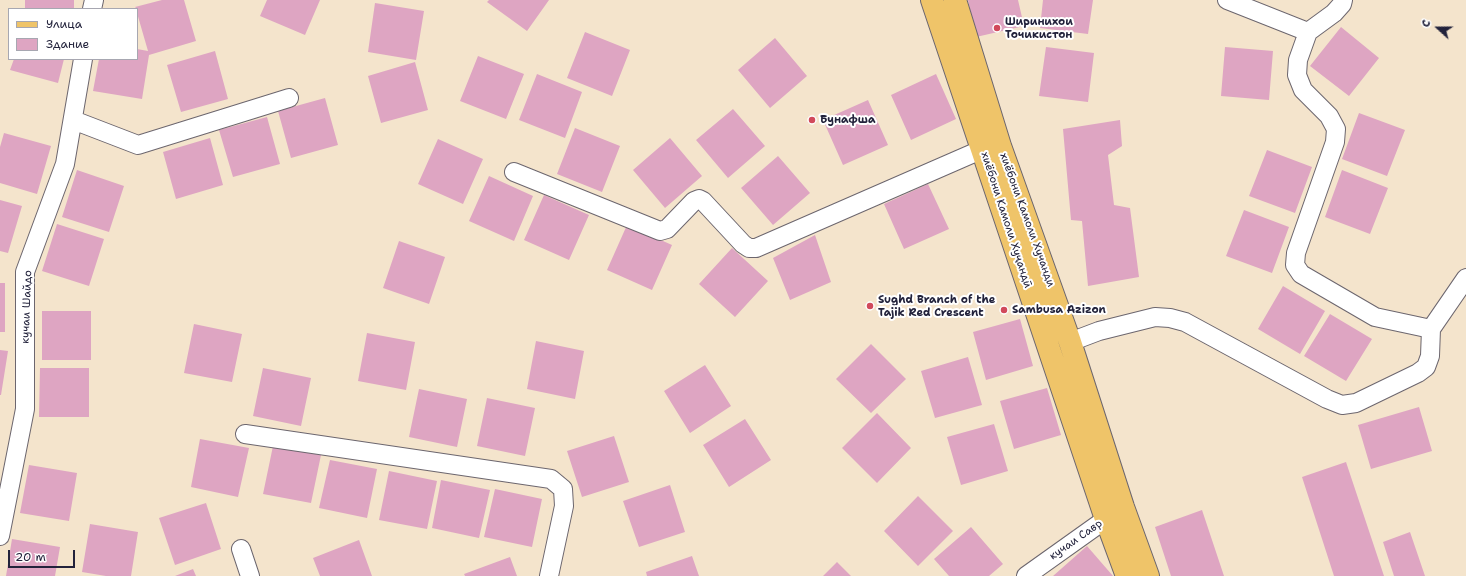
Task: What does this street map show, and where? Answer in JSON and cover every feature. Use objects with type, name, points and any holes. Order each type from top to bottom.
[{"type":"main road","name":"хиёбони Камоли Хуҷандӣ","points":[[932,0],[1106,518],[1127,576]]},
{"type":"main road","name":"хиёбони Камоли Хучанди","points":[[956,0],[1000,146],[1070,342],[1123,506],[1148,576]]},
{"type":"street","points":[[1228,0],[1308,32]]},
{"type":"street","points":[[1343,0],[1342,4],[1334,13],[1308,32],[1298,60],[1297,75],[1303,90],[1329,116],[1336,129],[1335,142],[1296,253],[1295,265],[1301,274],[1375,317],[1431,330]]},
{"type":"street","name":"кучаи Шайдо","points":[[0,536],[25,410],[25,272],[65,164],[83,60]]},
{"type":"street","points":[[73,120],[138,145],[289,98]]},
{"type":"street","points":[[514,172],[660,231],[667,228],[694,201],[699,199],[703,201],[743,244],[749,248],[756,248],[983,149]]},
{"type":"street","points":[[1070,342],[1099,331],[1155,317],[1170,318],[1185,322],[1327,399],[1342,404],[1356,403],[1418,373],[1426,367],[1430,356],[1431,330],[1466,278]]},
{"type":"street","points":[[245,434],[551,479],[563,489],[564,506],[549,576]]},
{"type":"street","name":"кучаи Савр","points":[[1026,576],[1106,518]]},
{"type":"street","points":[[241,549],[250,576]]},
{"type":"building","points":[[25,0],[74,0],[74,8],[25,8]]},
{"type":"building","points":[[162,0],[184,0],[196,41],[149,55],[142,99],[93,91],[99,60],[138,60],[138,49],[148,51],[138,16],[138,8],[135,7]]},
{"type":"building","points":[[267,0],[320,0],[305,35],[260,16]]},
{"type":"building","points":[[489,0],[549,0],[527,31],[487,2]]},
{"type":"building","points":[[968,0],[1018,0],[1024,26],[976,37]]},
{"type":"building","points":[[1043,0],[1093,0],[1088,34],[1040,28]]},
{"type":"building","points":[[375,3],[424,11],[416,60],[368,52]]},
{"type":"building","points":[[1341,27],[1379,58],[1349,96],[1310,66]]},
{"type":"building","points":[[585,32],[630,50],[612,96],[567,78]]},
{"type":"building","points":[[775,38],[807,76],[770,108],[738,70]]},
{"type":"building","points":[[1046,47],[1094,53],[1088,102],[1039,96]]},
{"type":"building","points":[[1225,47],[1273,51],[1269,100],[1221,96]]},
{"type":"building","points":[[215,51],[228,99],[181,112],[167,65]]},
{"type":"building","points":[[478,56],[524,74],[506,119],[460,101]]},
{"type":"building","points":[[14,60],[64,60],[58,83],[10,70]]},
{"type":"building","points":[[415,62],[428,110],[381,123],[368,76]]},
{"type":"building","points":[[537,74],[582,92],[565,138],[519,120]]},
{"type":"building","points":[[936,74],[956,119],[911,140],[891,95]]},
{"type":"building","points":[[325,98],[338,145],[291,158],[278,111]]},
{"type":"building","points":[[868,100],[888,145],[843,165],[823,120]]},
{"type":"building","points":[[733,109],[765,146],[728,178],[696,140]]},
{"type":"building","points":[[1359,113],[1405,130],[1387,176],[1342,159]]},
{"type":"building","points":[[267,117],[280,164],[233,177],[219,130]]},
{"type":"building","points":[[1120,120],[1122,146],[1108,155],[1114,205],[1130,208],[1139,277],[1088,286],[1082,221],[1071,220],[1063,129]]},
{"type":"building","points":[[575,128],[620,146],[602,192],[557,174]]},
{"type":"building","points":[[4,133],[51,146],[37,194],[0,183],[0,147]]},
{"type":"building","points":[[210,138],[223,185],[176,199],[163,152]]},
{"type":"building","points":[[670,138],[702,176],[665,208],[633,170]]},
{"type":"building","points":[[438,139],[483,159],[463,204],[418,184]]},
{"type":"building","points":[[1267,150],[1312,167],[1295,213],[1249,196]]},
{"type":"building","points":[[778,156],[810,193],[773,225],[741,188]]},
{"type":"building","points":[[77,170],[124,186],[109,232],[62,217]]},
{"type":"building","points":[[1342,170],[1388,188],[1370,234],[1325,217]]},
{"type":"building","points":[[489,176],[533,196],[514,241],[469,221]]},
{"type":"building","points":[[928,184],[949,229],[904,249],[884,204]]},
{"type":"building","points":[[544,195],[589,215],[569,260],[524,240]]},
{"type":"building","points":[[0,200],[22,206],[8,253],[0,251]]},
{"type":"building","points":[[1244,210],[1289,227],[1272,273],[1226,256]]},
{"type":"building","points":[[57,224],[104,239],[89,286],[42,271]]},
{"type":"building","points":[[627,225],[672,245],[652,290],[607,270]]},
{"type":"building","points":[[815,235],[831,282],[790,300],[773,258]]},
{"type":"building","points":[[399,241],[445,257],[429,304],[383,288]]},
{"type":"building","points":[[732,248],[768,281],[735,317],[699,284]]},
{"type":"building","points":[[0,283],[5,283],[5,332],[0,332]]},
{"type":"building","points":[[1283,286],[1325,311],[1300,354],[1258,329]]},
{"type":"building","points":[[42,311],[91,311],[91,360],[42,360]]},
{"type":"building","points":[[1330,314],[1372,339],[1346,381],[1304,356]]},
{"type":"building","points":[[1020,319],[1033,366],[986,380],[973,332]]},
{"type":"building","points":[[194,324],[242,334],[232,382],[184,373]]},
{"type":"building","points":[[367,333],[415,342],[406,390],[358,381]]},
{"type":"building","points":[[536,341],[584,351],[575,399],[527,389]]},
{"type":"building","points":[[871,344],[906,379],[871,413],[836,379]]},
{"type":"building","points":[[0,350],[8,351],[1,395],[0,395]]},
{"type":"building","points":[[968,357],[982,405],[935,418],[921,371]]},
{"type":"building","points":[[705,365],[731,406],[690,433],[664,391]]},
{"type":"building","points":[[40,368],[89,368],[89,417],[39,417]]},
{"type":"building","points":[[263,368],[311,378],[301,426],[253,416]]},
{"type":"building","points":[[1047,388],[1061,435],[1014,449],[1000,401]]},
{"type":"building","points":[[419,389],[467,399],[457,447],[409,437]]},
{"type":"building","points":[[487,398],[535,408],[525,456],[477,446]]},
{"type":"building","points":[[1419,407],[1432,451],[1371,469],[1358,425]]},
{"type":"building","points":[[877,413],[911,448],[877,483],[842,448]]},
{"type":"building","points":[[745,419],[771,460],[729,487],[703,445]]},
{"type":"building","points":[[994,424],[1008,471],[961,485],[947,437]]},
{"type":"building","points":[[614,436],[629,482],[582,497],[567,451]]},
{"type":"building","points":[[200,439],[249,448],[238,497],[191,487]]},
{"type":"building","points":[[273,446],[321,455],[311,503],[263,494]]},
{"type":"building","points":[[330,460],[377,469],[367,518],[319,508]]},
{"type":"building","points":[[1346,462],[1384,576],[1334,576],[1302,477]]},
{"type":"building","points":[[29,465],[77,473],[69,521],[20,513]]},
{"type":"building","points":[[389,471],[437,481],[427,529],[379,520]]},
{"type":"building","points":[[441,480],[490,490],[479,538],[432,528]]},
{"type":"building","points":[[670,485],[685,532],[639,547],[623,501]]},
{"type":"building","points":[[495,489],[542,499],[532,547],[484,537]]},
{"type":"building","points":[[918,496],[953,531],[918,566],[884,531]]},
{"type":"building","points":[[206,503],[221,549],[175,565],[159,518]]},
{"type":"building","points":[[1202,510],[1224,576],[1171,576],[1155,527]]},
{"type":"building","points":[[90,524],[138,532],[131,576],[106,576],[82,572]]},
{"type":"building","points":[[971,527],[1003,564],[989,576],[949,576],[934,559]]},
{"type":"building","points":[[1410,532],[1425,576],[1394,576],[1383,542]]},
{"type":"building","points":[[12,539],[60,547],[55,576],[6,576]]},
{"type":"building","points":[[359,540],[372,576],[320,576],[313,558]]},
{"type":"building","points":[[1087,546],[1113,576],[1053,576]]},
{"type":"building","points":[[692,556],[699,576],[647,576],[646,572]]},
{"type":"building","points":[[510,557],[517,576],[465,576],[464,574]]},
{"type":"building","points":[[837,562],[851,576],[823,576]]},
{"type":"building","points":[[193,569],[196,576],[175,576]]},
{"type":"place","name":"Ширинихои Точикистон","points":[[997,28]]},
{"type":"place","name":"Бунафша","points":[[812,120]]},
{"type":"place","name":"Sughd Branch of the Tajik Red Crescent","points":[[870,306]]},
{"type":"place","name":"Sambusa Azizon","points":[[1004,310]]}]
